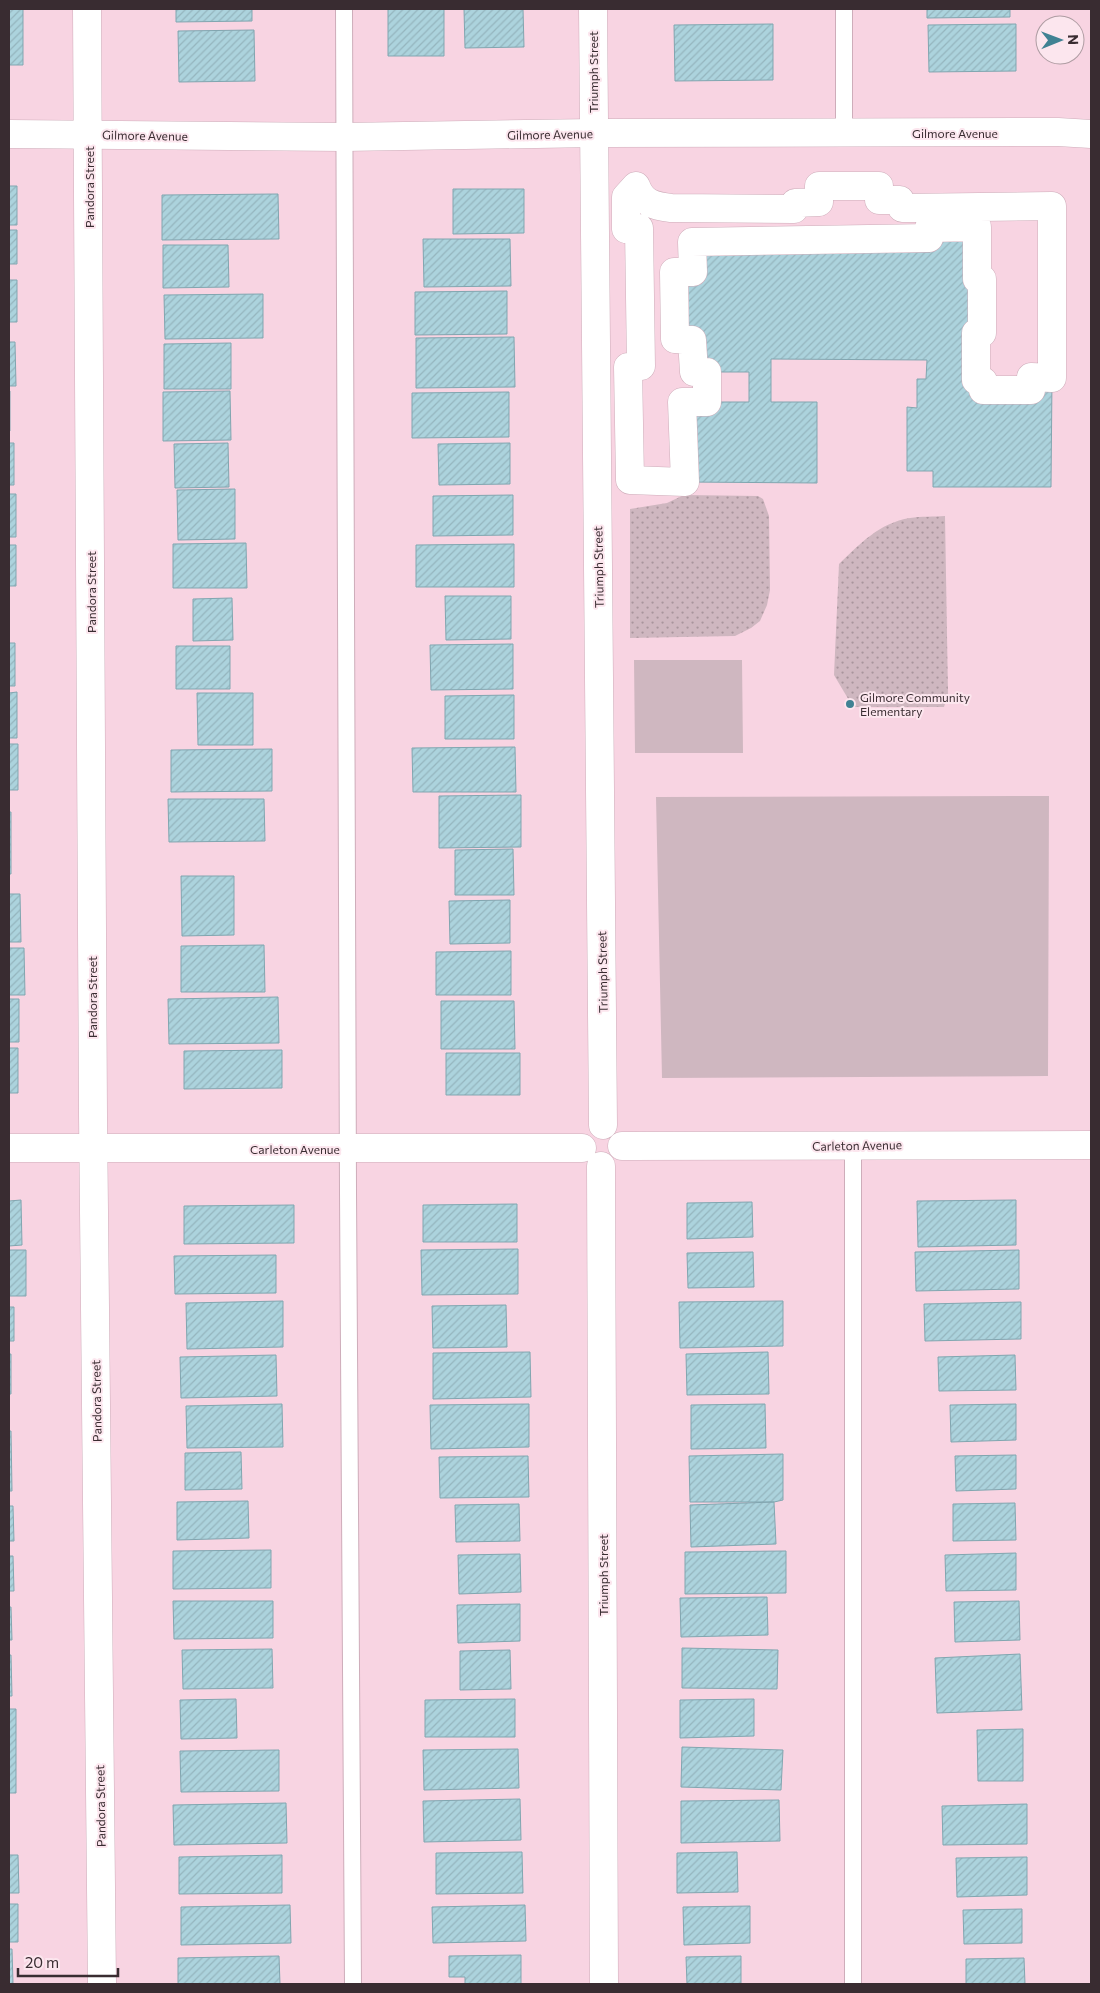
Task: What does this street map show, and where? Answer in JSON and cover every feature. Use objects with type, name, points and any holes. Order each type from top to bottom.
[{"type":"street","name":"Pandora Street","points":[[87,9],[93,1148],[102,1984]]},
{"type":"street","name":"Triumph Street","points":[[592,9],[603,1125]]},
{"type":"street","name":"Gilmore Avenue","points":[[9,134],[344,136],[594,133],[1091,134]]},
{"type":"street","points":[[636,186],[640,196],[654,206],[671,208],[794,209],[795,202],[819,202],[818,186],[879,186],[879,200],[900,200],[902,208],[1052,206],[1052,378],[1031,377],[1031,390],[983,390],[983,380],[976,380],[976,333],[982,333],[982,279],[977,279],[977,227],[929,228],[929,238],[692,242],[693,272],[674,272],[675,339],[692,340],[694,372],[707,372],[707,402],[682,402],[685,482],[630,480],[628,367],[641,366],[639,228],[626,228],[626,197],[636,186]]},
{"type":"street","points":[[603,1125],[616,1131],[622,1146],[619,1156],[608,1165],[591,1157],[582,1137],[586,1131],[603,1125]]},
{"type":"street","name":"Carleton Avenue","points":[[622,1146],[853,1144],[1091,1145]]},
{"type":"street","name":"Carleton Avenue","points":[[9,1148],[348,1149],[591,1157]]},
{"type":"street","name":"Triumph Street","points":[[591,1157],[604,1984]]},
{"type":"lane","points":[[344,9],[353,1984]]},
{"type":"lane","points":[[844,9],[844,133]]},
{"type":"lane","points":[[853,1144],[853,1984]]},
{"type":"shaded area","points":[[684,495],[758,496],[763,499],[769,516],[770,590],[767,605],[760,621],[735,636],[630,638],[630,509],[667,503]]},
{"type":"shaded area","points":[[945,516],[948,694],[944,707],[853,707],[834,675],[839,564],[871,535],[889,524],[910,518]]},
{"type":"shaded area","points":[[634,660],[742,660],[743,753],[635,753]]},
{"type":"shaded area","points":[[1049,796],[1048,1076],[662,1078],[656,797]]},
{"type":"building","points":[[9,9],[23,9],[23,65],[9,65]]},
{"type":"building","points":[[176,9],[252,9],[252,21],[176,22]]},
{"type":"building","points":[[388,9],[444,9],[444,56],[388,56]]},
{"type":"building","points":[[464,9],[523,9],[524,47],[465,48]]},
{"type":"building","points":[[927,9],[1010,9],[1010,17],[927,18]]},
{"type":"building","points":[[773,24],[773,80],[675,81],[674,25]]},
{"type":"building","points":[[1016,24],[1016,71],[929,72],[928,25]]},
{"type":"building","points":[[254,30],[255,81],[179,82],[178,31]]},
{"type":"building","points":[[9,186],[17,186],[17,225],[9,225]]},
{"type":"building","points":[[453,189],[524,189],[524,233],[453,234]]},
{"type":"building","points":[[278,194],[279,239],[162,240],[162,195]]},
{"type":"building","points":[[977,227],[983,390],[1052,378],[1051,487],[933,487],[933,471],[907,471],[907,407],[917,408],[917,379],[926,379],[927,360],[771,359],[771,402],[817,402],[817,483],[685,482],[682,402],[749,402],[749,372],[707,372],[675,339],[674,272],[692,242],[852,251],[930,252],[929,228]]},
{"type":"building","points":[[9,230],[17,230],[17,264],[9,264]]},
{"type":"building","points":[[423,239],[510,239],[511,286],[424,287]]},
{"type":"building","points":[[163,245],[228,245],[229,287],[163,288]]},
{"type":"building","points":[[9,280],[17,280],[17,322],[9,322]]},
{"type":"building","points":[[507,291],[507,334],[415,335],[415,292]]},
{"type":"building","points":[[263,294],[263,338],[165,339],[164,295]]},
{"type":"building","points":[[514,337],[515,387],[416,388],[416,338]]},
{"type":"building","points":[[9,342],[15,342],[16,386],[9,386]]},
{"type":"building","points":[[231,343],[231,389],[164,389],[164,344]]},
{"type":"building","points":[[10,391],[10,431],[9,431]]},
{"type":"building","points":[[230,391],[231,440],[163,441],[163,392]]},
{"type":"building","points":[[509,392],[509,437],[412,438],[412,393]]},
{"type":"building","points":[[9,443],[14,443],[14,485],[9,485]]},
{"type":"building","points":[[228,443],[229,487],[175,488],[174,444]]},
{"type":"building","points":[[510,443],[510,484],[439,485],[438,444]]},
{"type":"building","points":[[235,489],[235,539],[178,540],[177,490]]},
{"type":"building","points":[[9,494],[16,494],[16,537],[9,537]]},
{"type":"building","points":[[513,495],[513,535],[433,536],[433,496]]},
{"type":"building","points":[[246,543],[247,588],[173,588],[173,544]]},
{"type":"building","points":[[514,544],[514,587],[416,587],[416,545]]},
{"type":"building","points":[[9,545],[16,545],[16,586],[9,586]]},
{"type":"building","points":[[445,596],[511,596],[511,639],[446,640]]},
{"type":"building","points":[[232,598],[233,640],[193,641],[193,599]]},
{"type":"building","points":[[9,643],[15,643],[15,686],[9,686]]},
{"type":"building","points":[[513,644],[513,689],[431,690],[430,645]]},
{"type":"building","points":[[176,646],[230,646],[230,689],[176,689]]},
{"type":"building","points":[[17,692],[17,738],[9,738],[9,693]]},
{"type":"building","points":[[197,693],[253,693],[253,745],[198,745]]},
{"type":"building","points":[[514,695],[514,739],[445,739],[445,696]]},
{"type":"building","points":[[9,744],[18,744],[18,790],[9,790]]},
{"type":"building","points":[[515,747],[516,792],[413,792],[412,748]]},
{"type":"building","points":[[272,749],[272,791],[171,792],[171,750]]},
{"type":"building","points":[[521,795],[521,847],[439,848],[439,796]]},
{"type":"building","points":[[168,799],[264,799],[265,841],[169,842]]},
{"type":"building","points":[[9,812],[11,812],[11,874],[9,874]]},
{"type":"building","points":[[513,849],[514,895],[455,895],[455,850]]},
{"type":"building","points":[[181,876],[234,876],[234,935],[182,936]]},
{"type":"building","points":[[9,894],[20,894],[21,942],[9,942]]},
{"type":"building","points":[[510,900],[510,943],[450,944],[449,901]]},
{"type":"building","points":[[264,945],[265,992],[181,992],[181,946]]},
{"type":"building","points":[[9,948],[24,948],[25,995],[9,995]]},
{"type":"building","points":[[511,951],[511,995],[436,995],[436,952]]},
{"type":"building","points":[[278,997],[279,1043],[169,1044],[168,999]]},
{"type":"building","points":[[9,999],[19,999],[19,1042],[9,1042]]},
{"type":"building","points":[[441,1001],[514,1001],[515,1049],[441,1049]]},
{"type":"building","points":[[9,1048],[18,1048],[18,1093],[9,1093]]},
{"type":"building","points":[[282,1050],[282,1088],[184,1089],[184,1051]]},
{"type":"building","points":[[446,1053],[520,1053],[520,1095],[446,1095]]},
{"type":"building","points":[[21,1200],[22,1245],[9,1246],[9,1201]]},
{"type":"building","points":[[1016,1200],[1016,1245],[918,1247],[917,1201]]},
{"type":"building","points":[[752,1202],[753,1237],[687,1239],[687,1203]]},
{"type":"building","points":[[517,1204],[517,1242],[423,1242],[423,1205]]},
{"type":"building","points":[[294,1205],[294,1243],[184,1244],[184,1206]]},
{"type":"building","points":[[518,1249],[518,1294],[422,1295],[421,1250]]},
{"type":"building","points":[[9,1250],[26,1250],[26,1296],[9,1296]]},
{"type":"building","points":[[1019,1250],[1019,1289],[916,1291],[915,1252]]},
{"type":"building","points":[[753,1252],[754,1287],[688,1288],[687,1253]]},
{"type":"building","points":[[276,1255],[276,1293],[175,1294],[174,1256]]},
{"type":"building","points":[[283,1301],[283,1347],[187,1349],[186,1303]]},
{"type":"building","points":[[783,1301],[783,1346],[680,1348],[679,1302]]},
{"type":"building","points":[[1021,1302],[1021,1339],[925,1341],[924,1304]]},
{"type":"building","points":[[506,1305],[507,1347],[433,1348],[432,1306]]},
{"type":"building","points":[[9,1307],[14,1307],[14,1341],[9,1341]]},
{"type":"building","points":[[530,1352],[531,1397],[433,1399],[433,1353]]},
{"type":"building","points":[[768,1352],[769,1394],[687,1395],[686,1354]]},
{"type":"building","points":[[9,1354],[11,1354],[11,1394],[9,1394]]},
{"type":"building","points":[[276,1355],[277,1396],[181,1398],[180,1357]]},
{"type":"building","points":[[1015,1355],[1016,1390],[939,1391],[938,1357]]},
{"type":"building","points":[[282,1404],[283,1447],[187,1448],[186,1406]]},
{"type":"building","points":[[529,1404],[529,1447],[431,1449],[430,1405]]},
{"type":"building","points":[[765,1404],[766,1448],[691,1449],[691,1405]]},
{"type":"building","points":[[1016,1404],[1016,1440],[951,1442],[950,1405]]},
{"type":"building","points":[[9,1431],[11,1431],[12,1491],[9,1491]]},
{"type":"building","points":[[241,1452],[242,1489],[185,1490],[185,1453]]},
{"type":"building","points":[[783,1454],[783,1500],[774,1502],[690,1502],[689,1456]]},
{"type":"building","points":[[1016,1455],[1016,1489],[956,1491],[955,1456]]},
{"type":"building","points":[[528,1456],[529,1497],[440,1498],[439,1457]]},
{"type":"building","points":[[248,1501],[249,1538],[177,1540],[177,1502]]},
{"type":"building","points":[[774,1502],[776,1544],[691,1547],[690,1505]]},
{"type":"building","points":[[1015,1503],[1016,1540],[953,1541],[953,1504]]},
{"type":"building","points":[[519,1504],[520,1541],[456,1542],[455,1505]]},
{"type":"building","points":[[9,1506],[13,1506],[14,1541],[9,1541]]},
{"type":"building","points":[[271,1550],[271,1588],[173,1589],[173,1551]]},
{"type":"building","points":[[786,1551],[786,1593],[685,1594],[685,1552]]},
{"type":"building","points":[[1016,1553],[1016,1590],[946,1591],[945,1555]]},
{"type":"building","points":[[520,1554],[521,1592],[459,1594],[458,1555]]},
{"type":"building","points":[[9,1556],[13,1556],[14,1591],[9,1591]]},
{"type":"building","points":[[767,1597],[768,1635],[681,1637],[680,1598]]},
{"type":"building","points":[[173,1601],[273,1601],[273,1638],[174,1639]]},
{"type":"building","points":[[1019,1601],[1020,1640],[955,1642],[954,1602]]},
{"type":"building","points":[[520,1604],[520,1641],[458,1643],[457,1605]]},
{"type":"building","points":[[9,1607],[11,1607],[12,1640],[9,1640]]},
{"type":"building","points":[[682,1648],[778,1650],[777,1689],[682,1688]]},
{"type":"building","points":[[272,1649],[273,1688],[183,1689],[182,1650]]},
{"type":"building","points":[[510,1650],[511,1689],[460,1690],[460,1651]]},
{"type":"building","points":[[1020,1654],[1022,1710],[937,1713],[935,1658]]},
{"type":"building","points":[[9,1655],[11,1655],[12,1696],[9,1696]]},
{"type":"building","points":[[236,1699],[237,1738],[181,1739],[180,1700]]},
{"type":"building","points":[[515,1699],[515,1737],[425,1737],[425,1700]]},
{"type":"building","points":[[754,1699],[754,1736],[680,1738],[680,1700]]},
{"type":"building","points":[[9,1709],[16,1709],[16,1793],[9,1793]]},
{"type":"building","points":[[1023,1729],[1023,1781],[978,1781],[977,1730]]},
{"type":"building","points":[[682,1747],[783,1750],[781,1790],[681,1787]]},
{"type":"building","points":[[518,1749],[519,1788],[424,1790],[423,1750]]},
{"type":"building","points":[[279,1750],[279,1791],[181,1792],[180,1751]]},
{"type":"building","points":[[520,1799],[521,1840],[424,1842],[423,1801]]},
{"type":"building","points":[[779,1800],[780,1841],[681,1843],[681,1801]]},
{"type":"building","points":[[286,1803],[287,1843],[174,1845],[173,1805]]},
{"type":"building","points":[[1027,1804],[1027,1844],[943,1845],[942,1806]]},
{"type":"building","points":[[522,1852],[523,1893],[436,1894],[436,1853]]},
{"type":"building","points":[[737,1852],[738,1892],[677,1893],[677,1853]]},
{"type":"building","points":[[9,1855],[18,1855],[19,1893],[9,1893]]},
{"type":"building","points":[[282,1855],[282,1893],[179,1894],[179,1857]]},
{"type":"building","points":[[1027,1857],[1027,1895],[957,1897],[956,1858]]},
{"type":"building","points":[[9,1904],[18,1904],[18,1942],[9,1942]]},
{"type":"building","points":[[290,1905],[291,1943],[181,1945],[181,1907]]},
{"type":"building","points":[[525,1905],[526,1941],[433,1943],[432,1907]]},
{"type":"building","points":[[750,1906],[750,1943],[684,1945],[683,1907]]},
{"type":"building","points":[[1022,1909],[1022,1943],[964,1944],[963,1910]]},
{"type":"building","points":[[9,1949],[12,1949],[13,1984],[9,1984]]},
{"type":"building","points":[[521,1955],[521,1984],[465,1984],[465,1977],[449,1977],[449,1956]]},
{"type":"building","points":[[279,1956],[280,1984],[178,1984],[178,1958]]},
{"type":"building","points":[[741,1956],[741,1984],[687,1984],[686,1957]]},
{"type":"building","points":[[1024,1958],[1025,1984],[966,1984],[966,1959]]},
{"type":"place","name":"Gilmore Community Elementary","points":[[850,704]]}]
